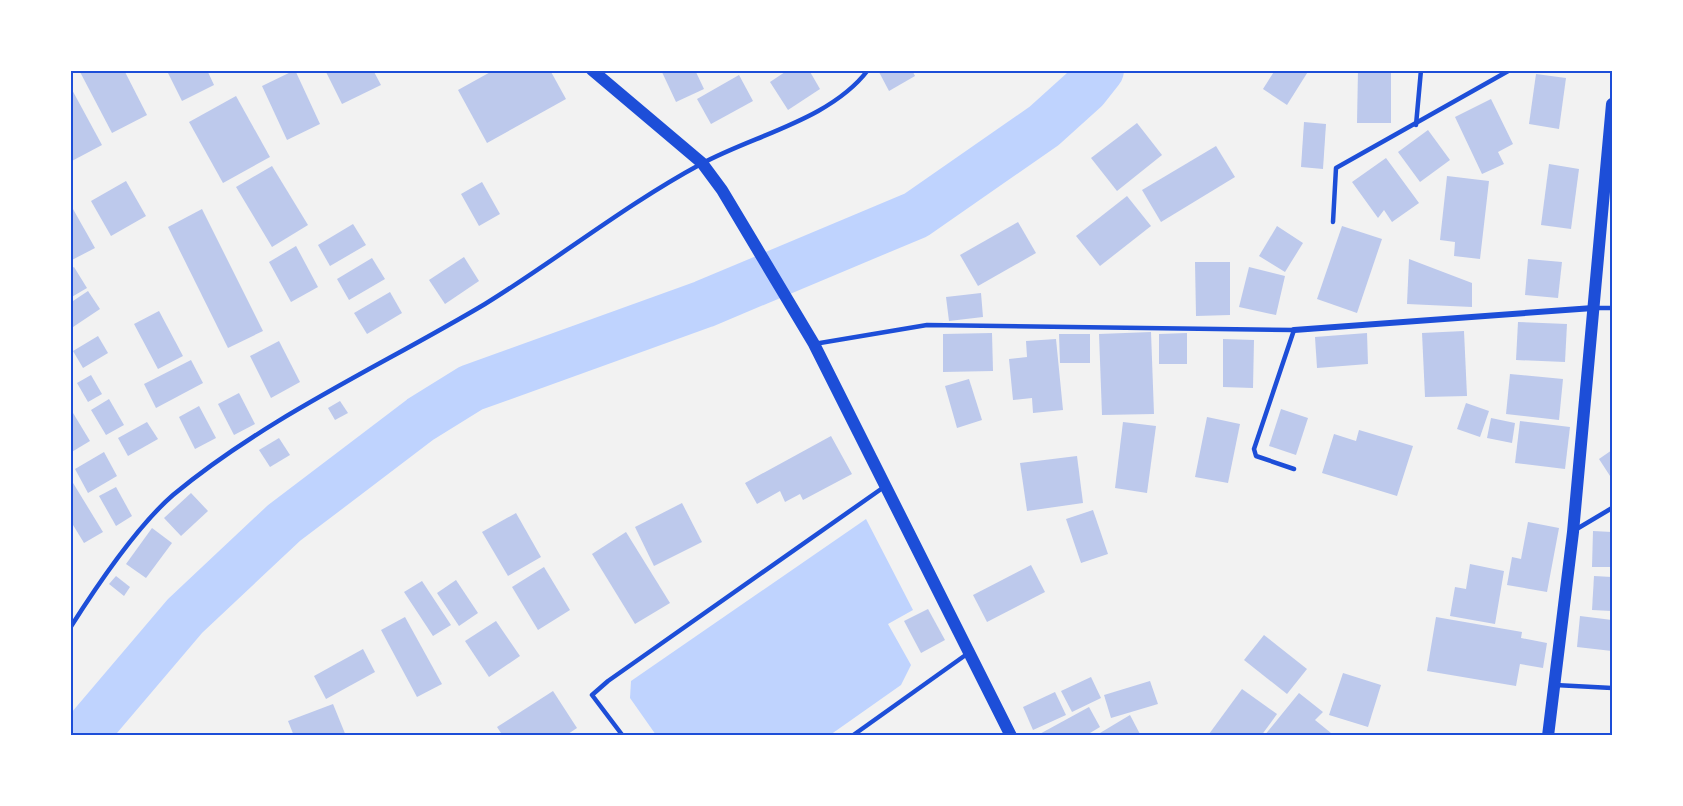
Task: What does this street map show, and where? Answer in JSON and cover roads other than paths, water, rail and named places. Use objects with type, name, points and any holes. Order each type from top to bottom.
[{"type":"main road","points":[[592,70],[702,163],[722,189],[814,344],[1011,735]]},
{"type":"main road","points":[[1548,735],[1573,532],[1612,104]]},
{"type":"street","points":[[1294,330],[1593,308]]},
{"type":"lane","points":[[70,628],[133,540],[156,514],[172,497],[222,459],[339,385],[486,303],[618,214],[702,163],[823,109],[868,70]]},
{"type":"lane","points":[[1416,125],[1421,70]]},
{"type":"lane","points":[[1333,222],[1336,168],[1510,70]]},
{"type":"lane","points":[[1584,70],[1607,70]]},
{"type":"lane","points":[[1593,308],[1612,308]]},
{"type":"lane","points":[[814,344],[927,325],[1294,330],[1254,449],[1256,456],[1294,469]]},
{"type":"lane","points":[[623,735],[592,696],[608,681],[886,485]]},
{"type":"lane","points":[[1573,532],[1612,508]]},
{"type":"lane","points":[[852,735],[969,652]]},
{"type":"lane","points":[[1553,684],[1612,688]]},
{"type":"water","points":[[866,519],[913,610],[888,624],[911,665],[901,685],[830,735],[656,735],[630,698],[631,681]]},
{"type":"waterway","points":[[83,736],[185,616],[284,523],[421,419],[471,388],[704,304],[916,215],[1044,126],[1085,89],[1100,70]]}]
